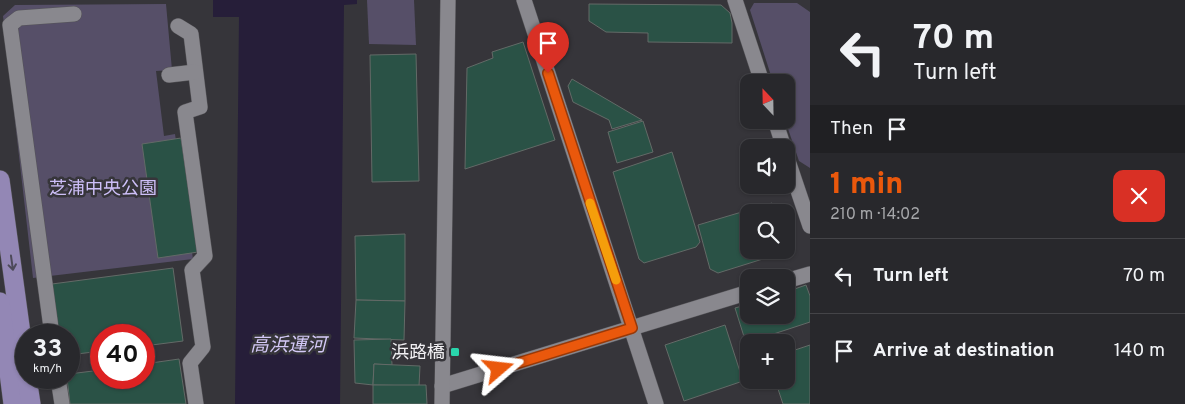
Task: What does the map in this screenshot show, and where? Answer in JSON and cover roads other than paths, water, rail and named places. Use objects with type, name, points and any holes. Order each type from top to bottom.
[{"type":"main road","points":[[0,180],[20,324]]},
{"type":"main road","points":[[0,302],[13,404]]},
{"type":"main road","points":[[28,389],[30,404]]},
{"type":"street","points":[[442,404],[448,0]]},
{"type":"street","points":[[524,0],[656,404]]},
{"type":"street","points":[[735,0],[759,74]]},
{"type":"street","points":[[51,324],[10,25],[19,18],[74,14]]},
{"type":"street","points":[[178,26],[191,34],[200,107],[185,112],[205,256],[192,270],[202,347],[190,363],[196,404]]},
{"type":"street","points":[[170,75],[195,72]]},
{"type":"street","points":[[795,182],[810,226]]},
{"type":"street","points":[[795,278],[810,274]]},
{"type":"street","points":[[442,386],[740,295]]},
{"type":"street","points":[[60,389],[62,404]]},
{"type":"water","name":"高浜運河","points":[[213,0],[357,0],[357,4],[344,5],[340,404],[235,404],[239,17],[213,17]]},
{"type":"place","name":"浜路橋","points":[[455,352]]},
{"type":"park label","name":"芝浦中央公園","points":[[103,188]]}]
